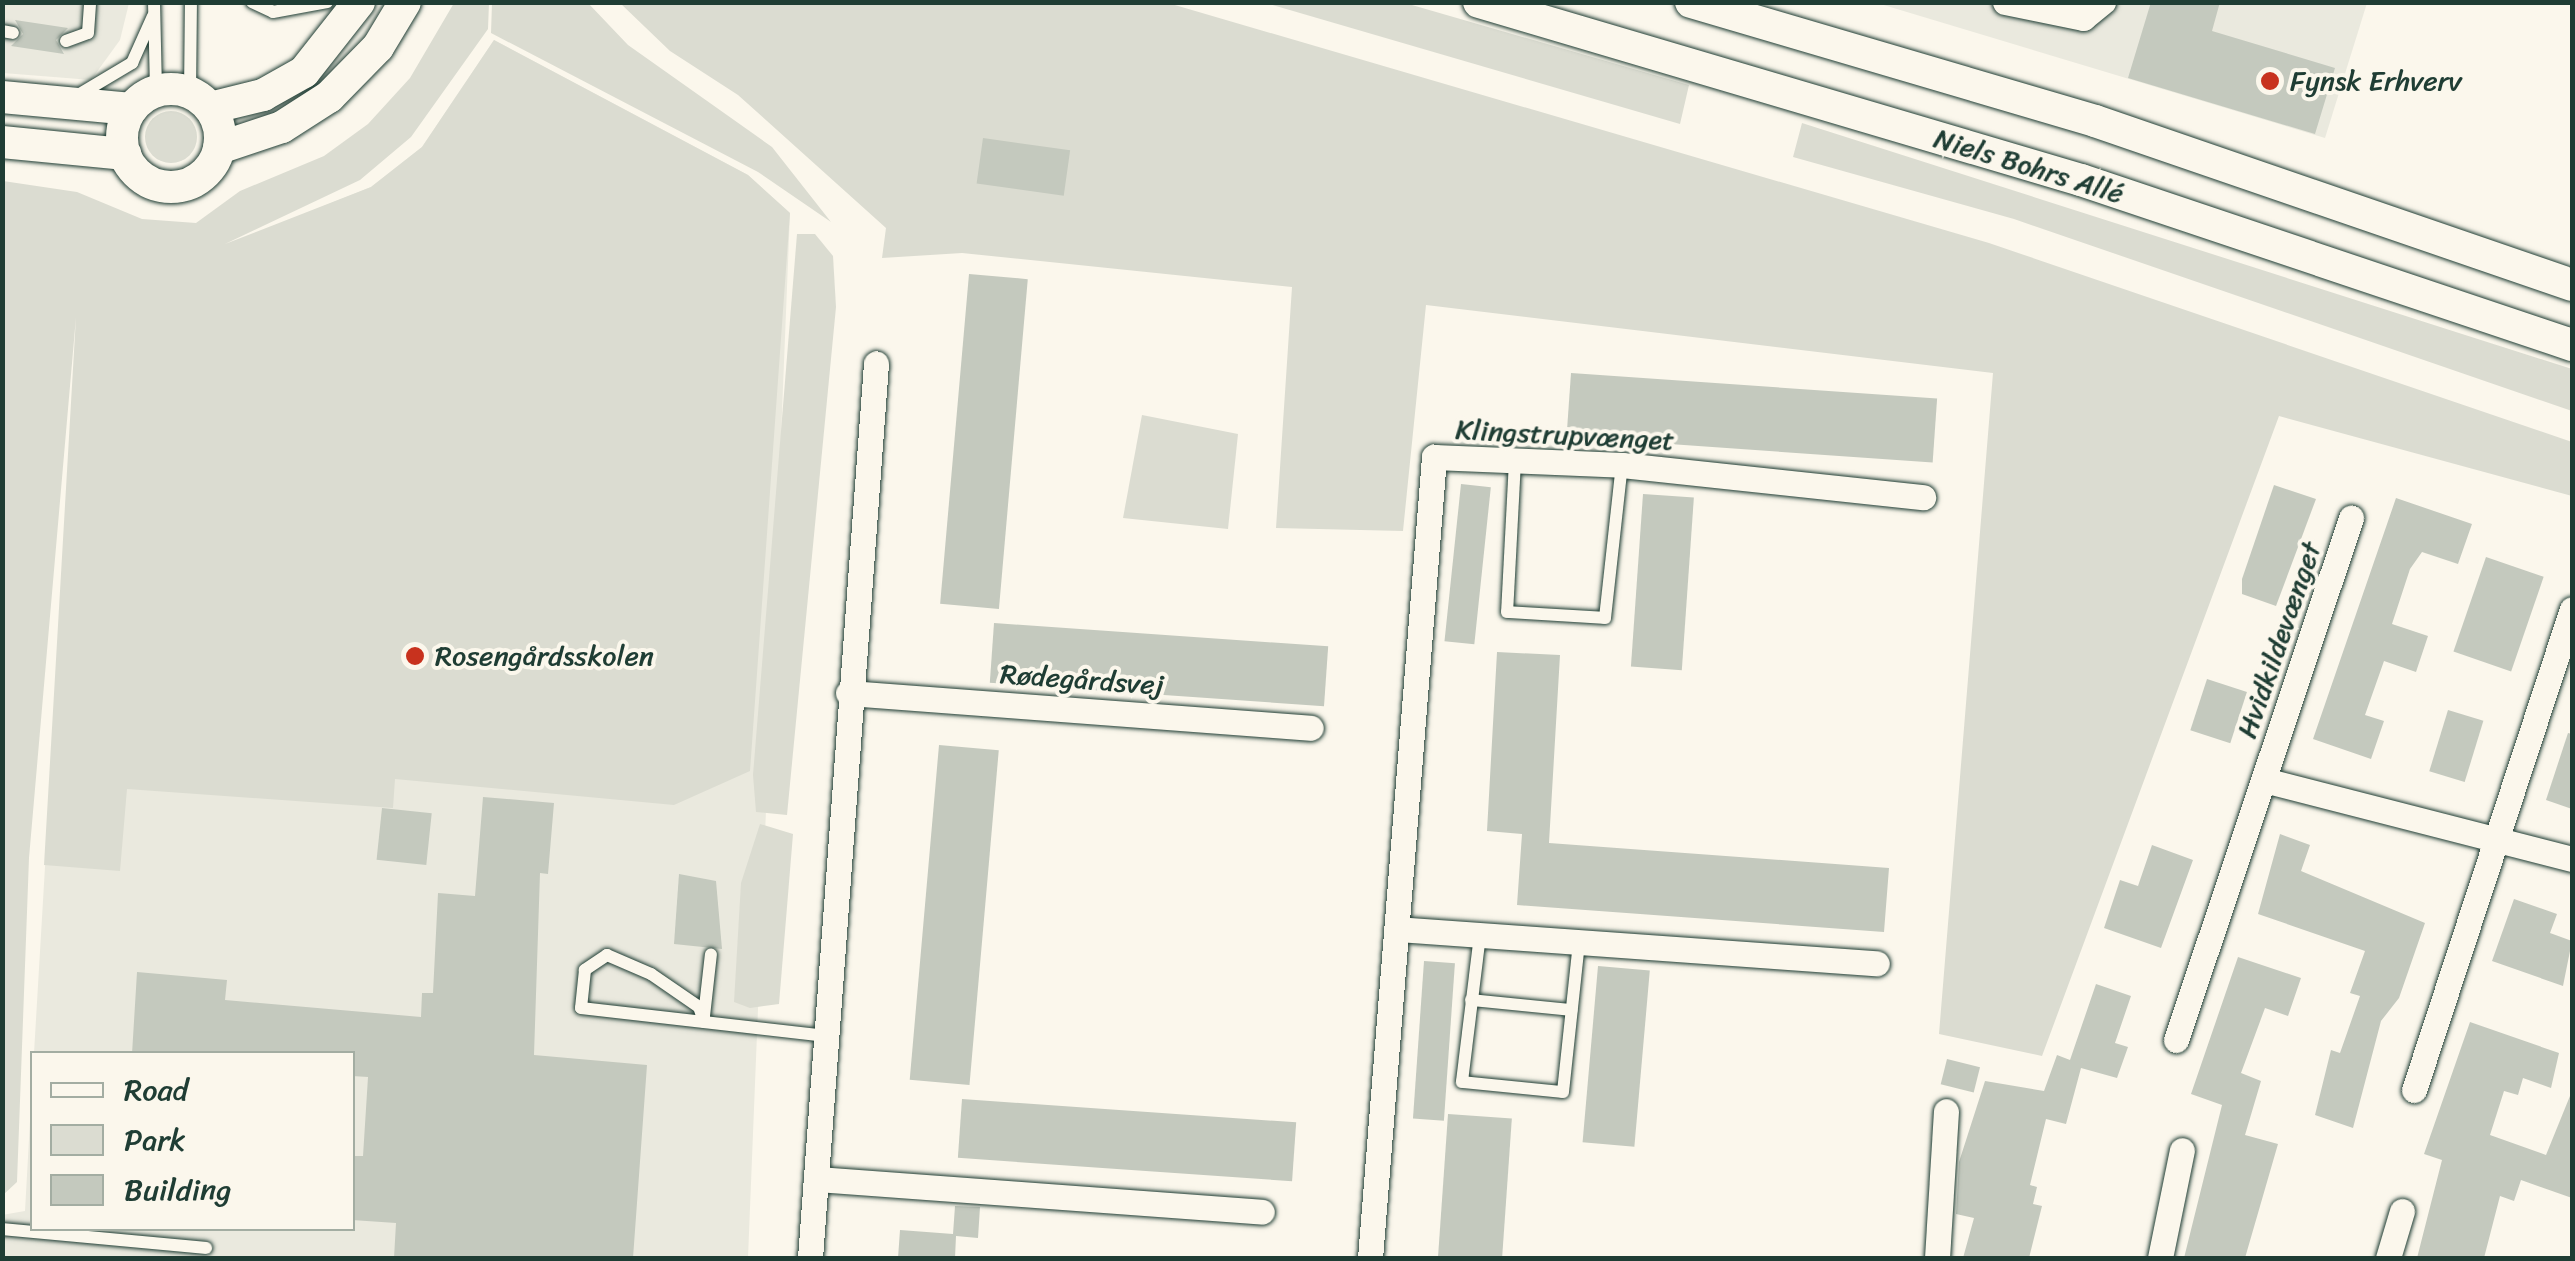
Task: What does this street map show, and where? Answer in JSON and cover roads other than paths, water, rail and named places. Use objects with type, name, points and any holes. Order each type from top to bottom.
[{"type":"street","points":[[7,99],[200,100],[263,95],[304,72],[359,2]]},
{"type":"street","points":[[2,142],[125,154],[148,181],[165,187],[200,178],[219,148],[282,127],[329,97],[378,47],[405,2]]},
{"type":"street","name":"Niels Bohrs Allé","points":[[1479,2],[2080,180],[2572,346]]},
{"type":"street","points":[[1691,2],[2095,121],[2572,285]]},
{"type":"street","points":[[2005,2],[2083,18],[2103,2]]},
{"type":"street","points":[[125,154],[144,100]]},
{"type":"street","points":[[200,100],[219,148]]},
{"type":"street","points":[[810,1258],[848,692],[876,363]]},
{"type":"street","name":"Klingstrupvænget","points":[[1370,1258],[1434,458],[1622,465],[1923,497]]},
{"type":"street","name":"Hvidkildevænget","points":[[2176,1040],[2352,518]]},
{"type":"street","points":[[2414,1090],[2572,609]]},
{"type":"street","name":"Rødegårdsvej","points":[[848,692],[1311,728]]},
{"type":"street","name":"Hvidkildevænget","points":[[2264,780],[2572,859]]},
{"type":"street","points":[[1396,929],[1877,963]]},
{"type":"street","points":[[1937,1258],[1946,1111]]},
{"type":"street","points":[[2160,1258],[2182,1150]]},
{"type":"street","points":[[816,1178],[1262,1212]]},
{"type":"street","points":[[2388,1258],[2402,1211]]},
{"type":"lane","points":[[66,41],[88,33],[90,2]]},
{"type":"lane","points":[[191,2],[200,100]]},
{"type":"lane","points":[[252,2],[274,12],[327,2]]},
{"type":"lane","points":[[67,100],[132,63],[154,9]]},
{"type":"lane","points":[[144,100],[154,9]]},
{"type":"lane","points":[[1515,461],[1507,612],[1606,618],[1622,465]]},
{"type":"lane","points":[[1480,935],[1462,1082],[1562,1092],[1579,942]]},
{"type":"lane","points":[[704,1022],[711,954]]},
{"type":"lane","points":[[704,1022],[699,1007],[650,974],[607,955],[585,970],[581,1008],[826,1036]]},
{"type":"lane","points":[[1472,1000],[1572,1010]]},
{"type":"lane","points":[[2,1230],[206,1248]]},
{"type":"place","name":"Fynsk Erhverv","points":[[2270,81]]},
{"type":"place","name":"Rosengårdsskolen","points":[[415,656]]}]
